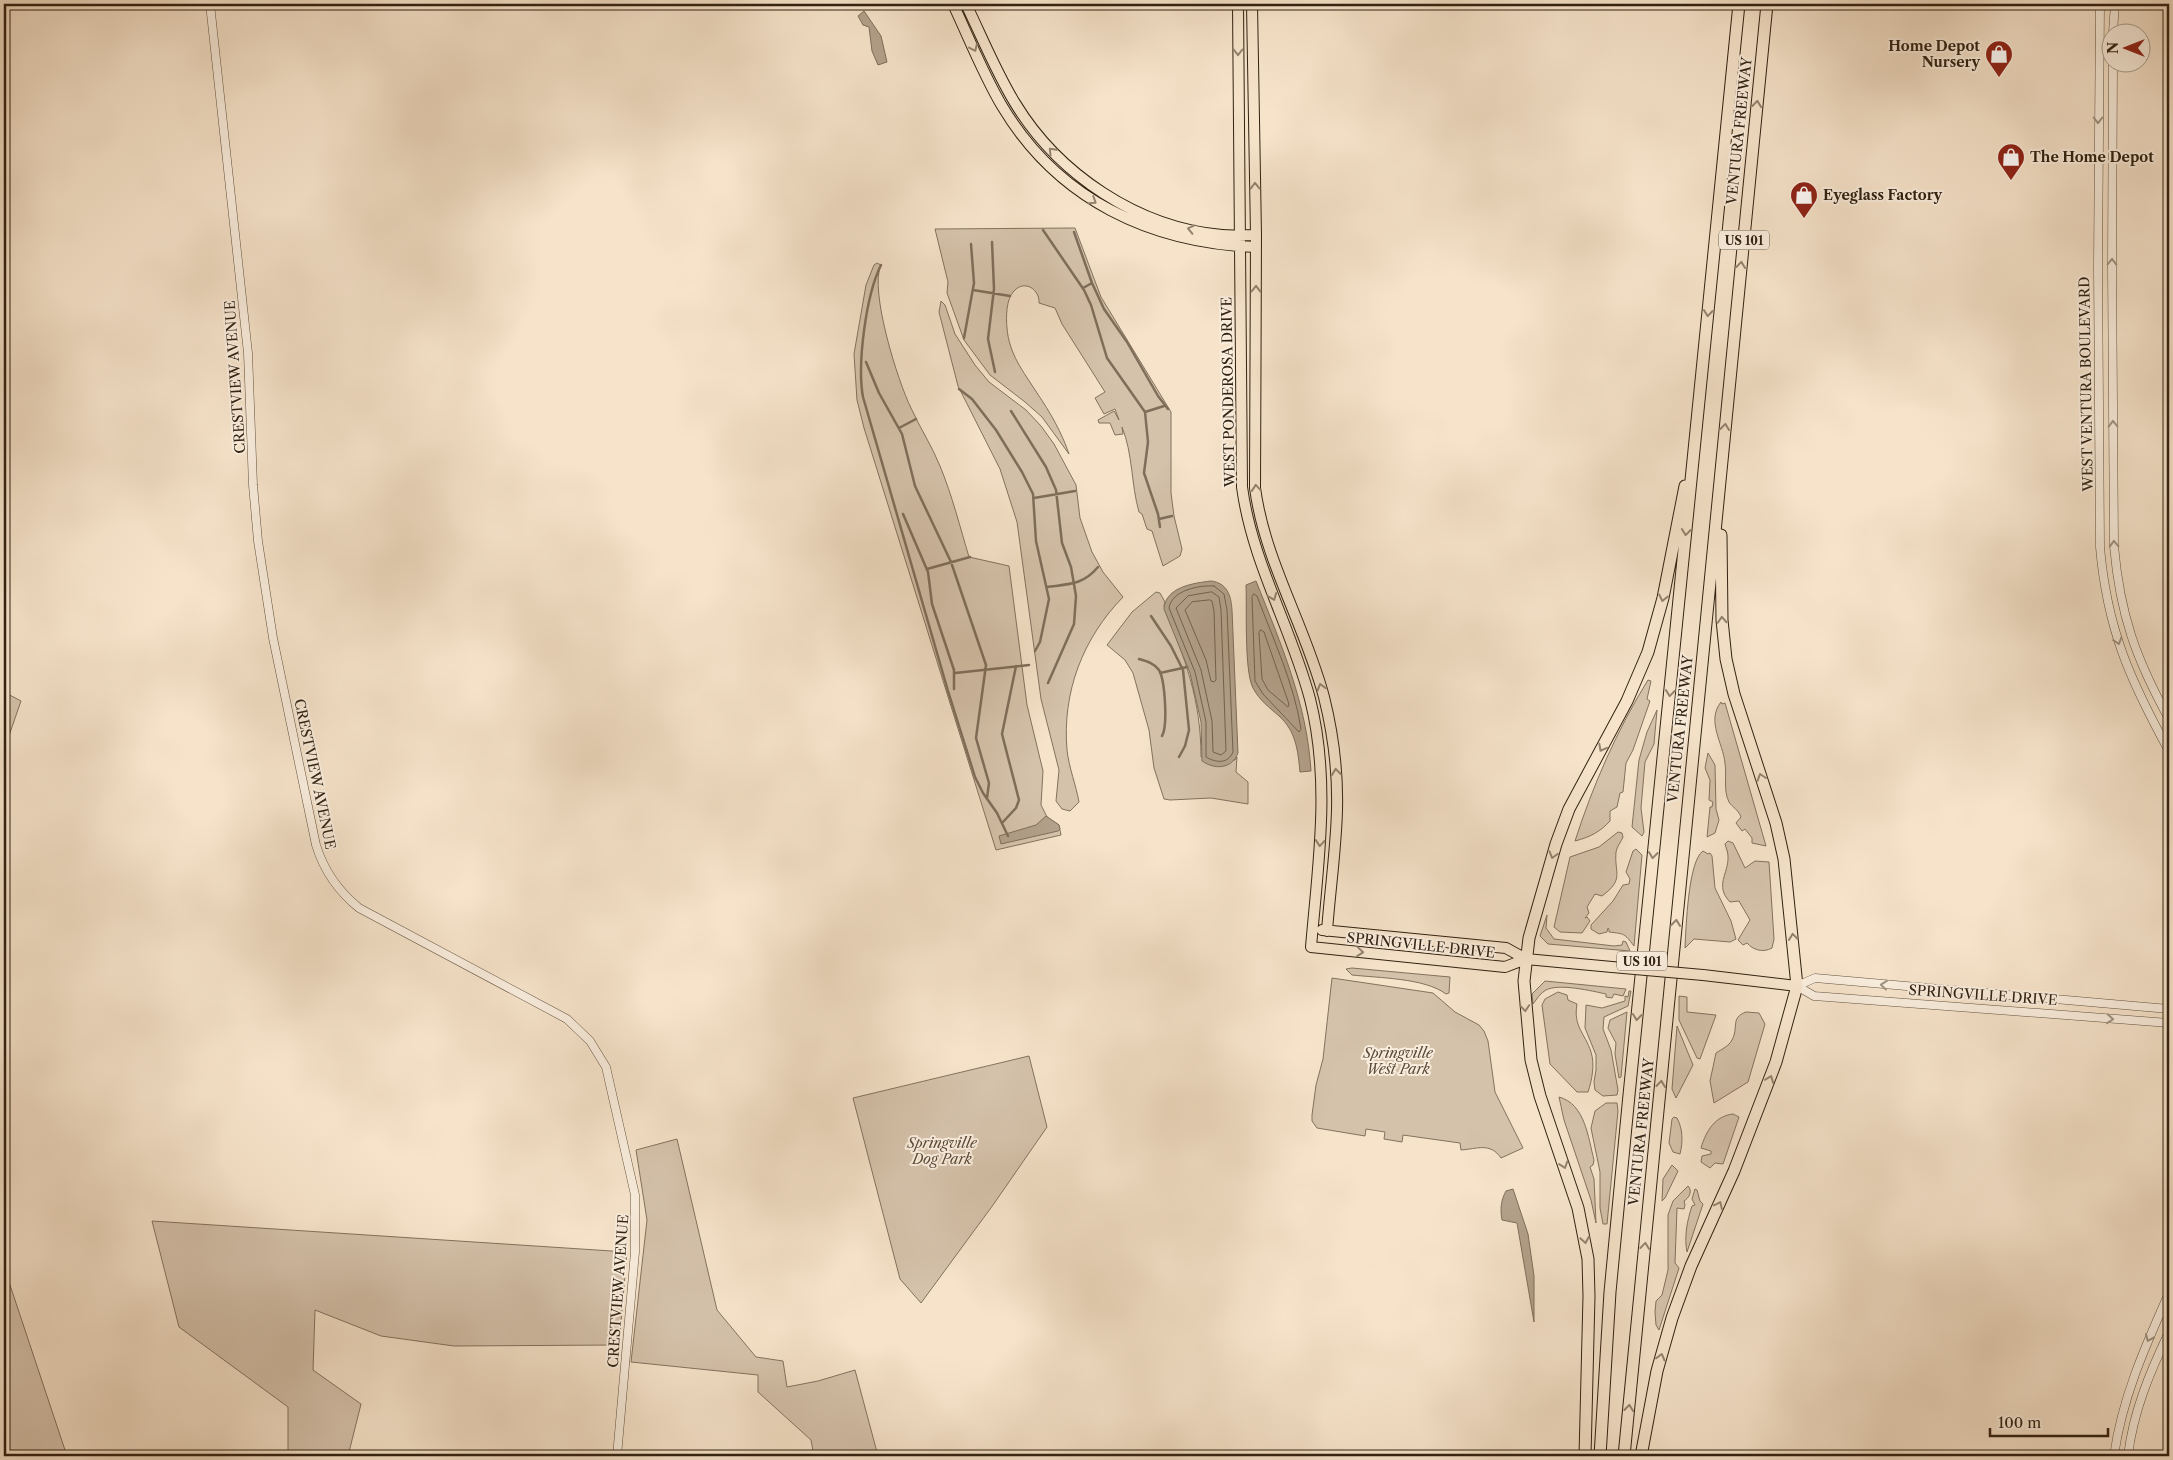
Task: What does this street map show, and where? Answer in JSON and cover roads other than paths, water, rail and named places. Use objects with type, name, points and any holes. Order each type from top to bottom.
[{"type":"highway","name":"VENTURA FREEWAY","points":[[1600,1456],[1610,1292],[1622,1164],[1739,4]]},
{"type":"highway","name":"VENTURA FREEWAY","points":[[1624,1456],[1767,4]]},
{"type":"highway","points":[[1585,1456],[1589,1305],[1588,1259],[1578,1208],[1540,1096],[1531,1060],[1524,983],[1526,959],[1529,938],[1553,853],[1569,809],[1628,701],[1648,652],[1663,598],[1682,494],[1693,466]]},
{"type":"highway","points":[[1641,1456],[1657,1371],[1677,1304],[1690,1266],[1734,1172],[1776,1062],[1796,986],[1784,859],[1776,823],[1734,694],[1726,659],[1722,620],[1720,476]]},
{"type":"main road","points":[[953,4],[1003,107],[1023,137],[1059,175],[1103,207],[1143,226],[1186,240],[1256,247]]},
{"type":"main road","points":[[966,4],[1014,102],[1040,137],[1070,168],[1111,198],[1157,220],[1206,232],[1256,235]]},
{"type":"main road","name":"WEST PONDEROSA DRIVE","points":[[1238,4],[1241,470],[1244,505],[1255,551],[1298,660],[1310,699],[1318,737],[1323,804],[1311,947]]},
{"type":"main road","name":"WEST PONDEROSA DRIVE","points":[[1252,4],[1256,235],[1254,470],[1264,536],[1318,676],[1331,735],[1337,782],[1337,810],[1327,931]]},
{"type":"main road","points":[[1252,539],[1264,536]]},
{"type":"main road","points":[[1255,551],[1268,547]]},
{"type":"main road","points":[[1318,737],[1331,735]]},
{"type":"main road","name":"SPRINGVILLE DRIVE","points":[[1313,930],[1506,948],[1526,959],[1703,975],[1796,986]]},
{"type":"main road","name":"SPRINGVILLE DRIVE","points":[[1311,947],[1505,967],[1526,959]]},
{"type":"street","name":"CRESTVIEW AVENUE","points":[[210,4],[248,353],[253,485],[258,541],[274,638],[316,845],[323,865],[334,883],[359,908],[567,1020],[590,1041],[606,1067],[633,1179],[637,1214],[633,1284],[617,1456]]},
{"type":"street","name":"WEST VENTURA BOULEVARD","points":[[2100,4],[2098,266],[2100,547],[2112,622],[2122,655],[2144,705],[2169,751]]},
{"type":"street","points":[[2114,22],[2115,4]]},
{"type":"street","name":"WEST VENTURA BOULEVARD","points":[[2113,72],[2112,266],[2116,562],[2121,601],[2136,651],[2146,677],[2169,720]]},
{"type":"street","name":"SPRINGVILLE DRIVE","points":[[1796,986],[1815,978],[2169,1009]]},
{"type":"street","name":"SPRINGVILLE DRIVE","points":[[1796,986],[1814,996],[2169,1023]]},
{"type":"street","points":[[2114,1456],[2125,1400],[2137,1365],[2169,1294]]},
{"type":"street","points":[[2128,1456],[2139,1404],[2150,1372],[2169,1332]]},
{"type":"water","points":[[864,11],[881,36],[887,62],[878,65],[872,51],[869,27],[863,25],[858,16]]},
{"type":"water","points":[[1211,581],[1224,587],[1229,595],[1231,605],[1238,753],[1232,762],[1218,767],[1202,761],[1201,722],[1190,673],[1164,609],[1169,596],[1175,591],[1189,585]]},
{"type":"water","points":[[1256,581],[1283,651],[1298,698],[1309,746],[1311,771],[1300,772],[1293,735],[1285,722],[1258,696],[1250,679],[1247,654],[1246,585]]},
{"type":"water","points":[[1046,816],[1059,825],[1060,829],[1058,831],[1001,844],[999,836],[1036,825]]},
{"type":"water","points":[[1513,1189],[1528,1234],[1534,1276],[1534,1322],[1517,1223],[1502,1220],[1501,1208],[1503,1198],[1506,1191]]},
{"type":"waterway","points":[[1043,230],[1084,290],[1091,305],[1107,358],[1145,412],[1148,442],[1144,473],[1158,514],[1160,527]]},
{"type":"waterway","points":[[1074,232],[1092,283],[1104,309],[1127,342],[1158,396],[1168,409]]},
{"type":"waterway","points":[[992,242],[994,289],[988,339],[995,372]]},
{"type":"waterway","points":[[964,338],[974,283],[971,244]]},
{"type":"waterway","points":[[881,265],[871,294],[864,330],[861,367],[863,397],[948,691],[975,777],[983,793],[997,813],[1008,836]]},
{"type":"waterway","points":[[1083,288],[1092,283]]},
{"type":"waterway","points":[[973,290],[1010,296]]},
{"type":"waterway","points":[[866,362],[879,393],[902,434],[915,486],[951,562],[986,665],[976,738],[989,783],[987,798]]},
{"type":"waterway","points":[[959,389],[972,399],[996,430],[1033,494],[1036,541],[1049,599],[1040,642],[1035,651]]},
{"type":"waterway","points":[[1145,412],[1164,406]]},
{"type":"waterway","points":[[1011,411],[1046,467],[1056,490],[1062,543],[1071,567],[1076,596],[1074,624],[1048,683]]},
{"type":"waterway","points":[[899,428],[916,419]]},
{"type":"waterway","points":[[1034,498],[1075,491]]},
{"type":"waterway","points":[[903,514],[928,572],[932,604],[954,670],[954,689]]},
{"type":"waterway","points":[[1159,519],[1172,516]]},
{"type":"waterway","points":[[927,569],[970,557]]},
{"type":"waterway","points":[[1047,587],[1075,583],[1087,577],[1098,567]]},
{"type":"waterway","points":[[1151,616],[1171,646],[1183,670],[1189,730],[1185,746],[1179,757]]},
{"type":"waterway","points":[[1139,659],[1155,666],[1161,675],[1165,713],[1162,736]]},
{"type":"waterway","points":[[955,673],[1029,665]]},
{"type":"waterway","points":[[1002,823],[1016,808],[1019,800],[1002,734],[1016,666]]},
{"type":"waterway","points":[[1160,673],[1187,667]]},
{"type":"place","name":"Home Depot Nursery","points":[[1999,78]]},
{"type":"place","name":"The Home Depot","points":[[2011,181]]},
{"type":"place","name":"Eyeglass Factory","points":[[1804,219]]},
{"type":"park label","name":"Springville West Park","points":[[1398,1062]]},
{"type":"park label","name":"Springville Dog Park","points":[[942,1152]]}]
